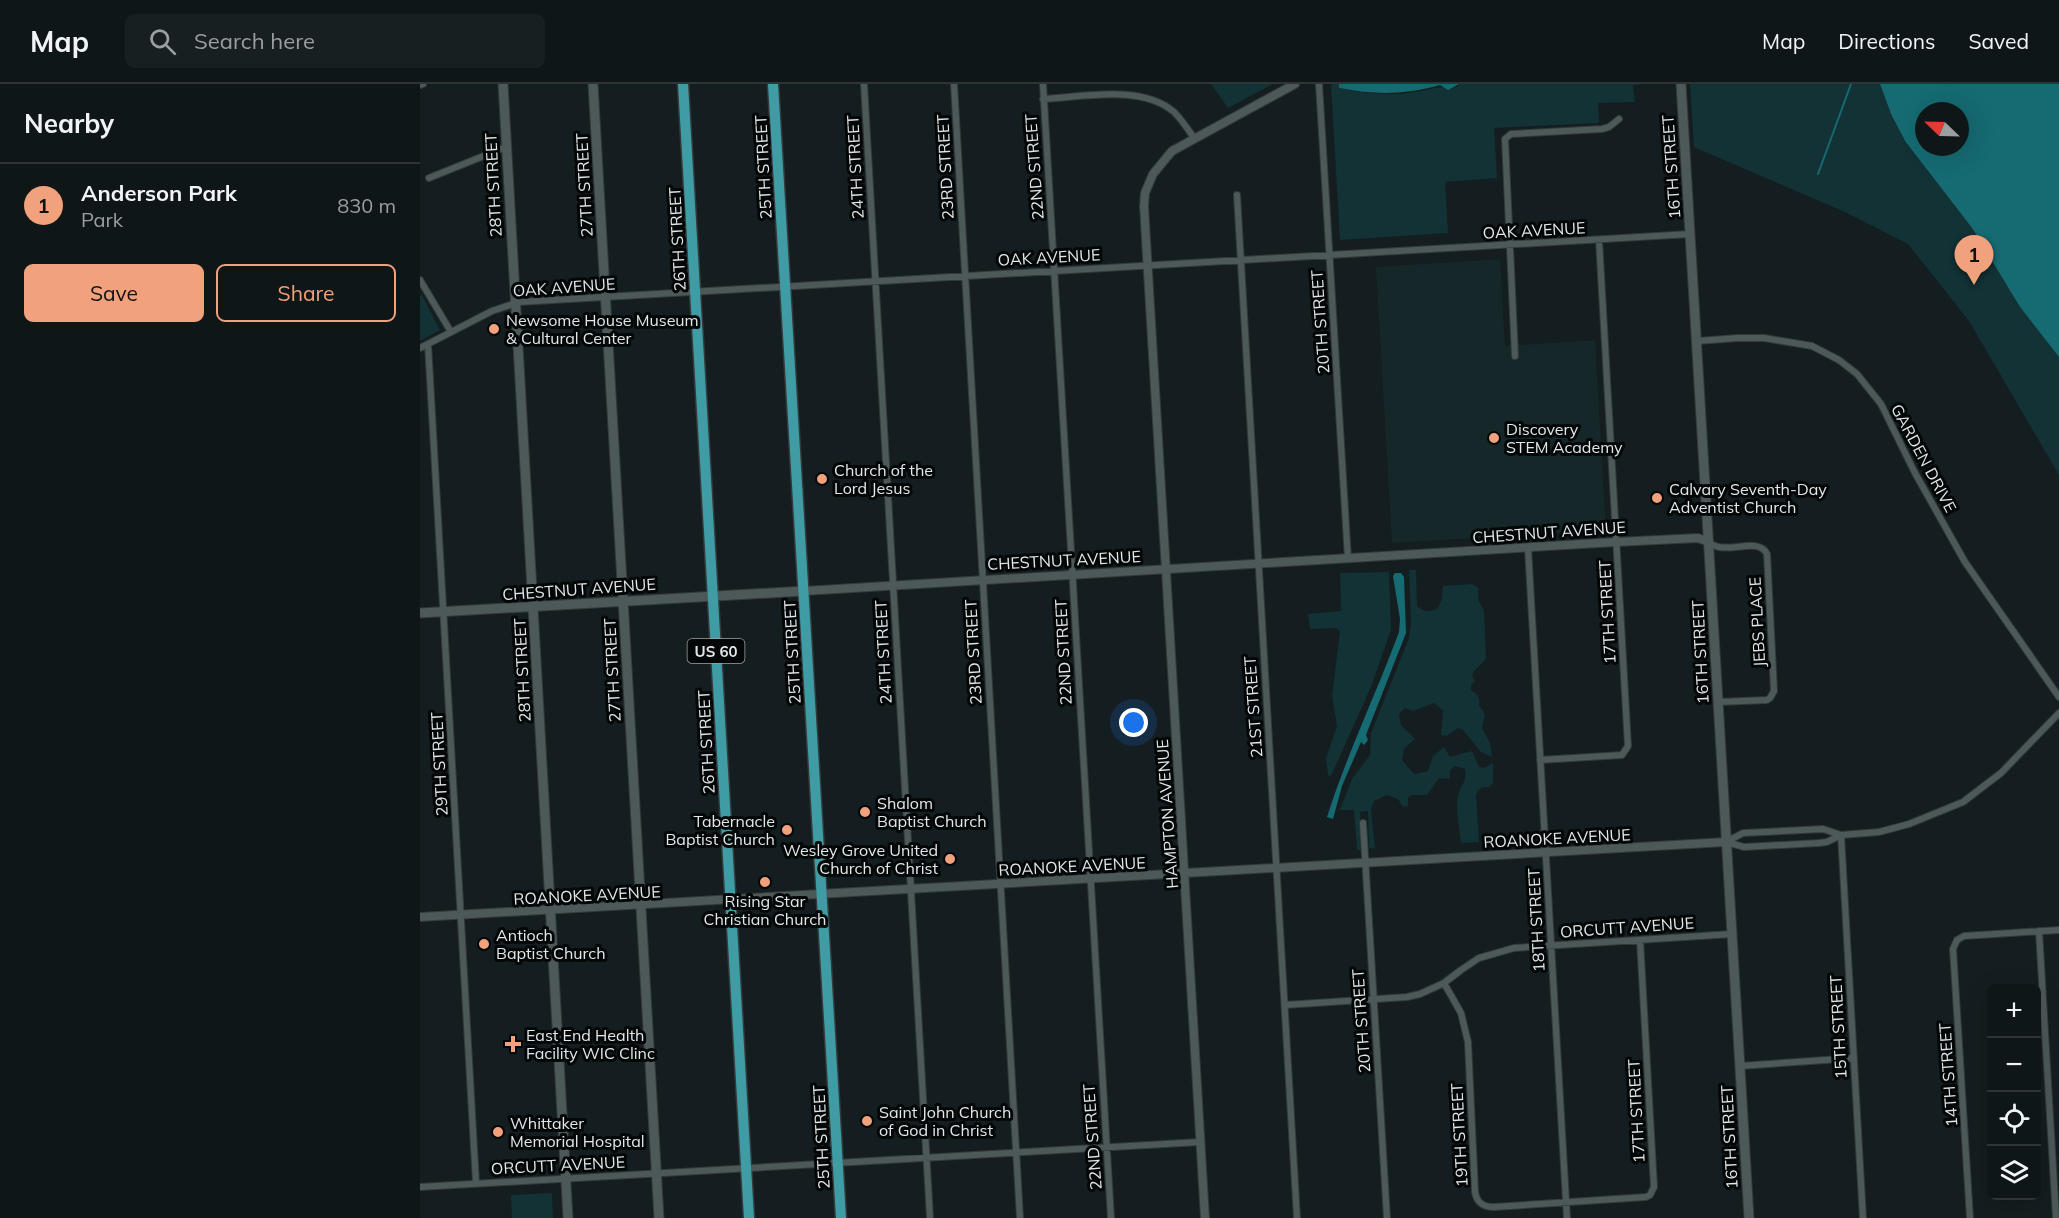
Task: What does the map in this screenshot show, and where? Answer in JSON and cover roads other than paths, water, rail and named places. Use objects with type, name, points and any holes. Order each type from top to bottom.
[{"type":"main road","name":"28TH STREET","points":[[502,84],[568,1218]]},
{"type":"main road","name":"27TH STREET","points":[[593,84],[659,1218]]},
{"type":"main road","name":"26TH STREET","points":[[683,84],[749,1218]]},
{"type":"main road","name":"25TH STREET","points":[[773,84],[841,1218]]},
{"type":"main road","name":"16TH STREET","points":[[1681,84],[1749,1218]]},
{"type":"main road","name":"CHESTNUT AVENUE","points":[[420,614],[804,591]]},
{"type":"street","name":"24TH STREET","points":[[864,84],[930,1218]]},
{"type":"street","name":"23RD STREET","points":[[954,84],[1020,1218]]},
{"type":"street","name":"22ND STREET","points":[[1042,84],[1111,1218]]},
{"type":"street","name":"HAMPTON AVENUE","points":[[1204,1218],[1144,206],[1149,183],[1165,157],[1194,138],[1294,84]]},
{"type":"street","name":"20TH STREET","points":[[1319,84],[1348,559]]},
{"type":"street","points":[[1043,99],[1127,94],[1145,97],[1173,111],[1194,138]]},
{"type":"street","points":[[1515,356],[1505,139],[1511,134],[1602,129],[1619,119]]},
{"type":"street","points":[[429,178],[506,147]]},
{"type":"street","name":"21ST STREET","points":[[1237,195],[1297,1218]]},
{"type":"street","name":"OAK AVENUE","points":[[420,348],[492,311],[515,303],[1690,234]]},
{"type":"street","name":"17TH STREET","points":[[1540,760],[1628,753],[1599,240]]},
{"type":"street","points":[[420,280],[451,333]]},
{"type":"street","name":"GARDEN DRIVE","points":[[1697,341],[1764,338],[1812,346],[1839,360],[1857,374],[1881,404],[1915,473],[1965,562],[2059,697]]},
{"type":"street","name":"29TH STREET","points":[[428,344],[476,1183]]},
{"type":"street","name":"CHESTNUT AVENUE","points":[[804,591],[1616,542],[1698,538],[1709,542]]},
{"type":"street","name":"JEBS PLACE","points":[[1709,542],[1717,548],[1758,546],[1767,554],[1774,691],[1767,700],[1718,702]]},
{"type":"street","name":"18TH STREET","points":[[1528,548],[1567,1218]]},
{"type":"street","name":"ROANOKE AVENUE","points":[[1726,842],[1743,833],[1823,829],[1841,835],[1879,832],[1909,824],[1963,802],[2001,773],[2059,713]]},
{"type":"street","name":"20TH STREET","points":[[1364,823],[1387,1218]]},
{"type":"street","name":"ROANOKE AVENUE","points":[[420,917],[1726,842],[1744,847],[1820,843],[1841,835]]},
{"type":"street","name":"15TH STREET","points":[[1841,835],[1863,1218]]},
{"type":"street","points":[[1951,934],[1957,940],[1964,936],[2059,930]]},
{"type":"street","points":[[2039,931],[2056,1218]]},
{"type":"street","name":"ORCUTT AVENUE","points":[[1285,1005],[1413,996],[1444,983],[1467,965],[1490,953],[1514,948],[1732,934]]},
{"type":"street","name":"17TH STREET","points":[[1566,1202],[1646,1197],[1650,1195],[1654,1187],[1640,940]]},
{"type":"street","name":"14TH STREET","points":[[1957,940],[1953,949],[1970,1218]]},
{"type":"street","name":"19TH STREET","points":[[1444,983],[1461,1013],[1468,1042],[1475,1192],[1478,1200],[1481,1204],[1494,1208],[1566,1202]]},
{"type":"street","points":[[1740,1066],[1854,1058]]},
{"type":"street","name":"ORCUTT AVENUE","points":[[420,1187],[1200,1142]]},
{"type":"water","points":[[1339,84],[1459,84],[1448,90],[1440,85],[1415,91],[1390,93],[1339,88]]},
{"type":"water","points":[[1880,84],[2059,84],[2059,357],[2020,307],[1972,228],[1917,156],[1969,156],[1969,102],[1915,102],[1915,154],[1905,141],[1891,114]]},
{"type":"water","points":[[1395,573],[1401,573],[1404,577],[1406,633],[1366,735],[1368,740],[1364,745],[1361,742],[1342,786],[1333,819],[1327,817],[1335,794],[1399,632],[1400,619],[1393,576]]},
{"type":"waterway","points":[[1818,174],[1851,84]]},
{"type":"place","name":"Anderson Park","points":[[1974,285]]},
{"type":"place","name":"Newsome House Museum & Cultural Center","points":[[494,329]]},
{"type":"place","name":"Discovery STEM Academy","points":[[1494,438]]},
{"type":"place","name":"Church of the Lord Jesus","points":[[822,479]]},
{"type":"place","name":"Calvary Seventh-Day Adventist Church","points":[[1657,498]]},
{"type":"place","name":"Shalom Baptist Church","points":[[865,812]]},
{"type":"place","name":"Tabernacle Baptist Church","points":[[787,830]]},
{"type":"place","name":"Wesley Grove United Church of Christ","points":[[950,859]]},
{"type":"place","name":"Rising Star Christian Church","points":[[765,882]]},
{"type":"place","name":"Antioch Baptist Church","points":[[484,944]]},
{"type":"place","name":"East End Health Facility WIC Clinc","points":[[513,1044]]},
{"type":"place","name":"Saint John Church of God in Christ","points":[[867,1121]]},
{"type":"place","name":"Whittaker Memorial Hospital","points":[[498,1132]]}]
